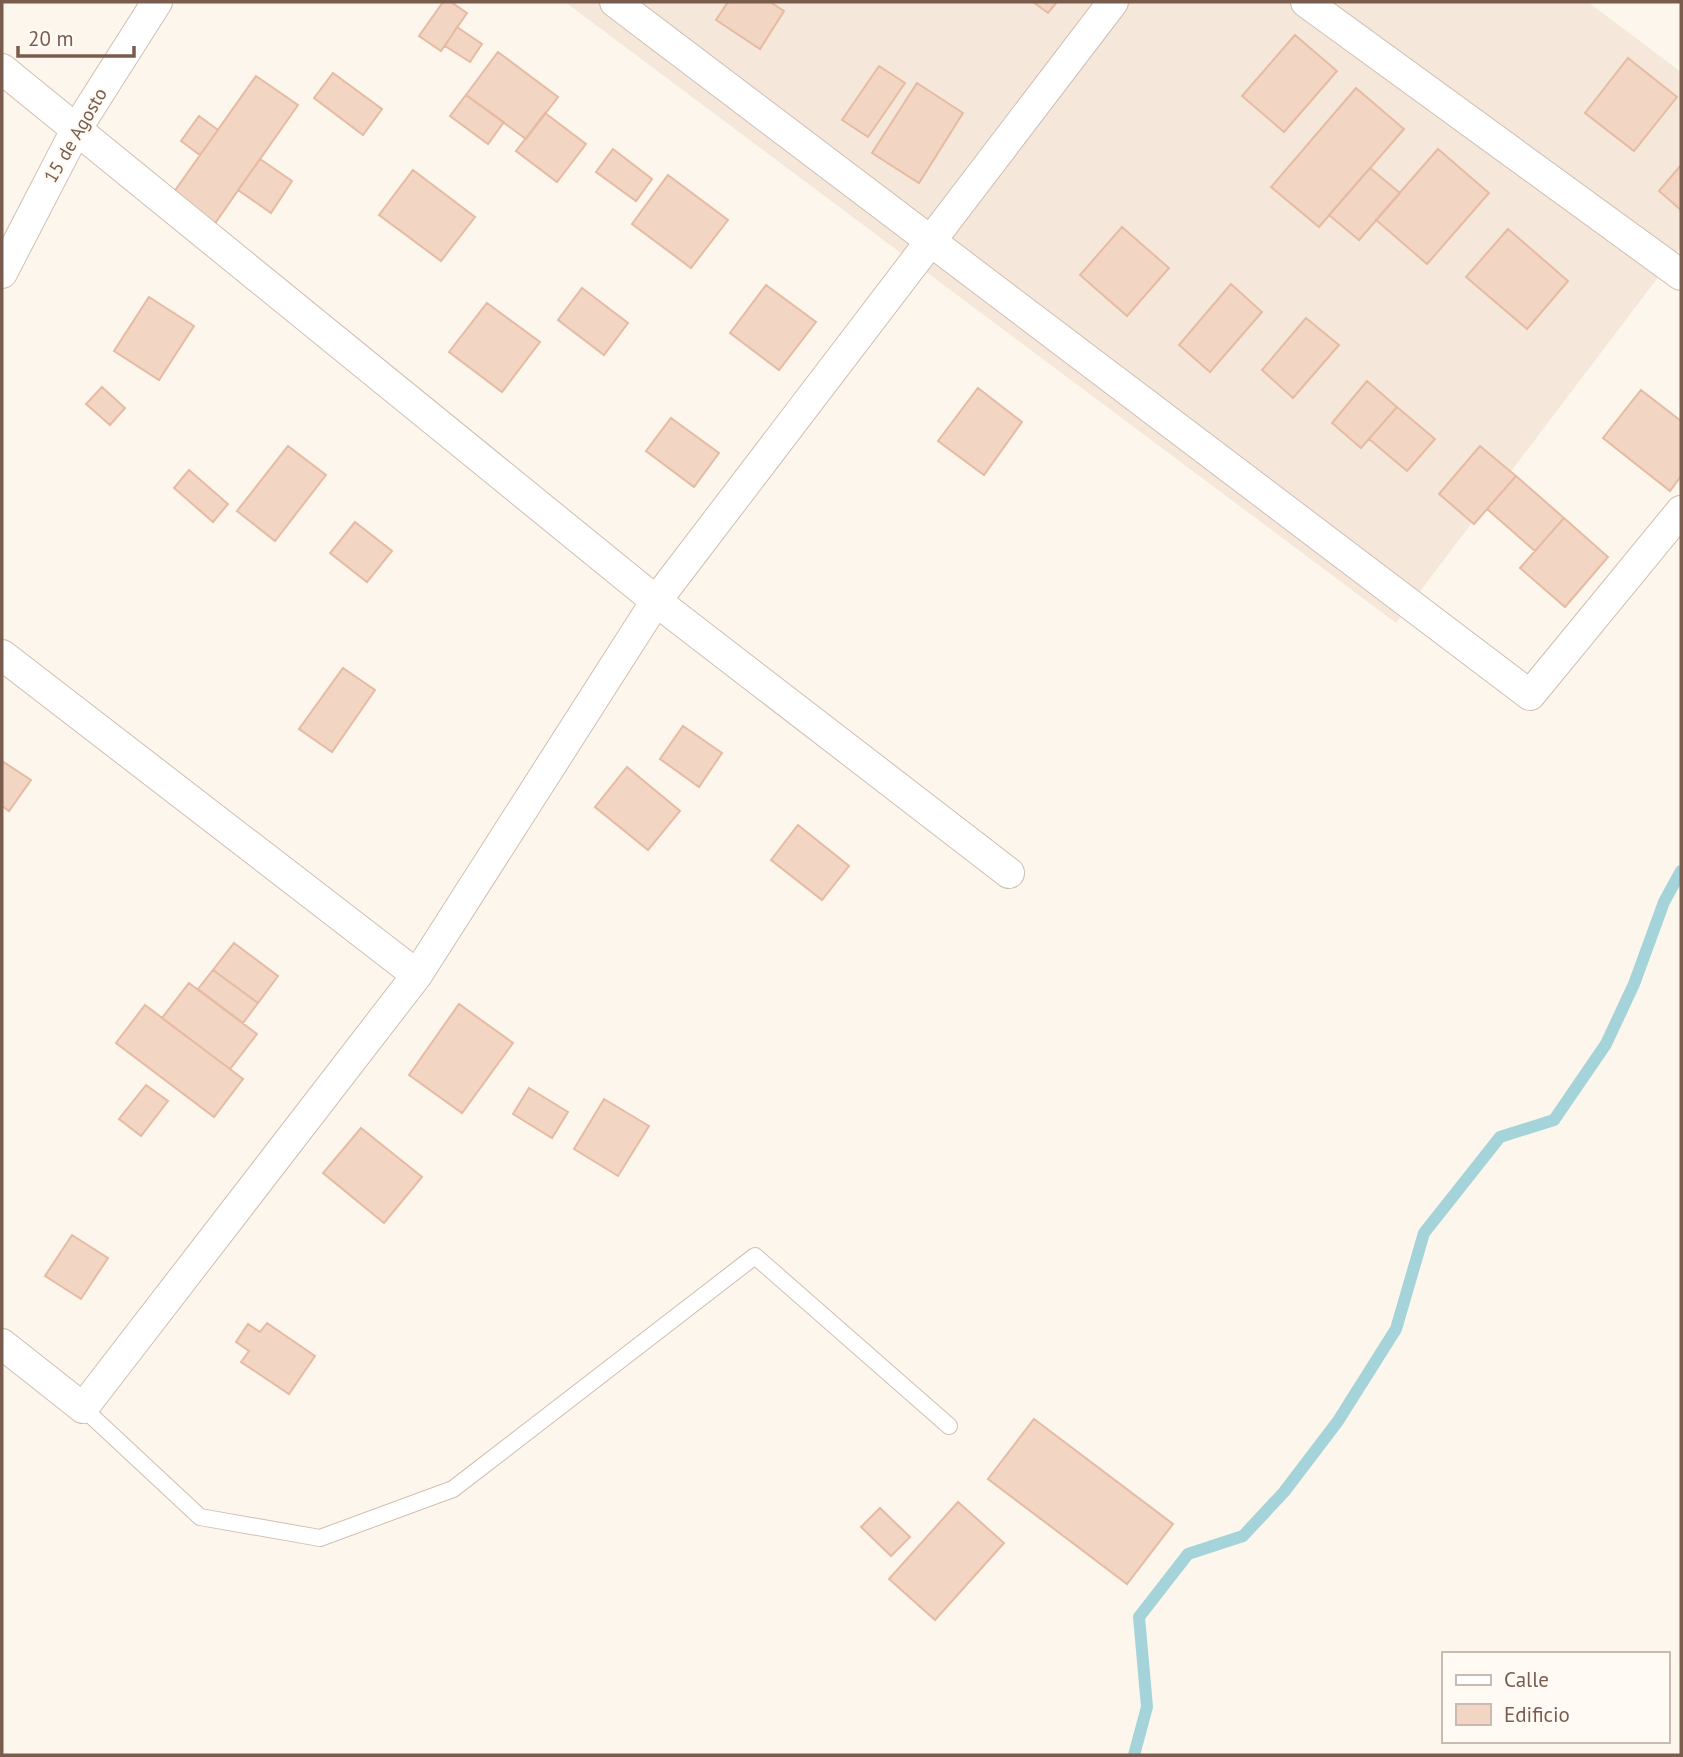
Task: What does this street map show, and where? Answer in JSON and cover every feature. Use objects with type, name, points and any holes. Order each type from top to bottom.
[{"type":"street","name":"15 de Agosto","points":[[2,273],[77,128],[157,2]]},
{"type":"street","points":[[615,2],[1530,695],[1681,510]]},
{"type":"street","points":[[2,1344],[83,1408],[417,975],[656,601],[1112,2]]},
{"type":"street","points":[[1306,2],[1681,275]]},
{"type":"street","points":[[2,69],[656,601],[1009,873]]},
{"type":"street","points":[[2,655],[417,975]]},
{"type":"lane","points":[[83,1408],[200,1517],[320,1538],[453,1489],[755,1256],[949,1426]]},
{"type":"shaded area","points":[[565,2],[1588,2],[1681,72],[1681,247],[1396,623]]},
{"type":"building","points":[[443,2],[451,2],[467,13],[441,51],[419,36]]},
{"type":"building","points":[[728,2],[770,2],[784,11],[760,49],[716,20]]},
{"type":"building","points":[[1033,2],[1057,2],[1048,13]]},
{"type":"building","points":[[457,27],[482,44],[470,62],[445,46]]},
{"type":"building","points":[[1295,35],[1337,71],[1284,132],[1242,96]]},
{"type":"building","points":[[498,52],[558,97],[526,139],[466,95]]},
{"type":"building","points":[[1628,58],[1677,97],[1634,151],[1585,113]]},
{"type":"building","points":[[879,66],[905,83],[868,137],[842,120]]},
{"type":"building","points":[[333,73],[382,109],[363,135],[314,98]]},
{"type":"building","points":[[256,76],[298,105],[211,229],[169,199]]},
{"type":"building","points":[[917,83],[963,113],[919,183],[872,153]]},
{"type":"building","points":[[1356,88],[1404,129],[1319,227],[1271,187]]},
{"type":"building","points":[[466,95],[504,122],[488,144],[450,116]]},
{"type":"building","points":[[545,113],[586,144],[557,182],[516,151]]},
{"type":"building","points":[[199,116],[218,130],[200,155],[181,141]]},
{"type":"building","points":[[613,149],[652,179],[636,201],[596,172]]},
{"type":"building","points":[[1438,149],[1489,193],[1427,264],[1376,220]]},
{"type":"building","points":[[260,159],[292,181],[271,213],[238,190]]},
{"type":"building","points":[[1681,165],[1681,210],[1659,191]]},
{"type":"building","points":[[1370,168],[1400,193],[1359,240],[1329,215]]},
{"type":"building","points":[[413,170],[475,217],[441,261],[379,215]]},
{"type":"building","points":[[668,175],[728,220],[691,268],[632,224]]},
{"type":"building","points":[[1122,227],[1169,268],[1127,316],[1080,275]]},
{"type":"building","points":[[1508,229],[1568,281],[1527,329],[1466,277]]},
{"type":"building","points":[[1231,284],[1262,312],[1210,372],[1179,345]]},
{"type":"building","points":[[766,285],[816,322],[779,370],[730,333]]},
{"type":"building","points":[[582,288],[628,323],[604,355],[558,320]]},
{"type":"building","points":[[149,297],[194,326],[159,380],[114,351]]},
{"type":"building","points":[[487,303],[540,342],[502,392],[449,352]]},
{"type":"building","points":[[1306,318],[1339,345],[1293,398],[1262,370]]},
{"type":"building","points":[[1367,381],[1397,407],[1361,448],[1332,423]]},
{"type":"building","points":[[102,387],[125,408],[110,425],[86,404]]},
{"type":"building","points":[[978,388],[1022,422],[984,475],[938,441]]},
{"type":"building","points":[[1641,390],[1681,421],[1681,476],[1670,491],[1603,438]]},
{"type":"building","points":[[1397,407],[1435,439],[1407,471],[1369,439]]},
{"type":"building","points":[[671,418],[719,453],[694,487],[646,451]]},
{"type":"building","points":[[288,446],[326,475],[275,541],[237,511]]},
{"type":"building","points":[[1480,446],[1516,476],[1474,524],[1439,494]]},
{"type":"building","points":[[189,470],[228,504],[213,522],[174,488]]},
{"type":"building","points":[[1516,476],[1564,518],[1535,551],[1487,509]]},
{"type":"building","points":[[1564,518],[1608,557],[1565,607],[1520,568]]},
{"type":"building","points":[[355,522],[392,551],[367,582],[330,553]]},
{"type":"building","points":[[343,668],[375,690],[332,752],[299,729]]},
{"type":"building","points":[[683,726],[722,753],[699,787],[660,759]]},
{"type":"building","points":[[2,761],[31,780],[9,811],[2,806]]},
{"type":"building","points":[[627,767],[680,811],[648,850],[595,807]]},
{"type":"building","points":[[798,825],[849,866],[822,900],[771,860]]},
{"type":"building","points":[[234,943],[278,976],[258,1003],[213,970]]},
{"type":"building","points":[[213,970],[258,1003],[243,1023],[198,989]]},
{"type":"building","points":[[189,983],[257,1034],[230,1069],[162,1018]]},
{"type":"building","points":[[459,1004],[513,1043],[462,1113],[409,1075]]},
{"type":"building","points":[[145,1005],[243,1079],[214,1117],[116,1043]]},
{"type":"building","points":[[146,1085],[168,1101],[141,1136],[119,1119]]},
{"type":"building","points":[[529,1088],[568,1112],[552,1138],[513,1114]]},
{"type":"building","points":[[604,1099],[649,1126],[618,1176],[574,1149]]},
{"type":"building","points":[[361,1128],[422,1177],[384,1223],[323,1173]]},
{"type":"building","points":[[72,1235],[108,1258],[81,1299],[45,1276]]},
{"type":"building","points":[[267,1323],[315,1356],[289,1394],[241,1362],[249,1351],[236,1342],[248,1324],[260,1332]]},
{"type":"building","points":[[1034,1419],[1173,1524],[1127,1584],[988,1479]]},
{"type":"building","points":[[958,1502],[1004,1543],[935,1620],[889,1579]]},
{"type":"building","points":[[880,1508],[910,1537],[891,1556],[861,1527]]},
{"type":"waterway","points":[[1134,1755],[1147,1707],[1139,1617],[1188,1554],[1243,1536],[1284,1492],[1338,1421],[1396,1329],[1424,1233],[1500,1137],[1554,1120],[1606,1044],[1634,984],[1664,902],[1681,871]]}]
